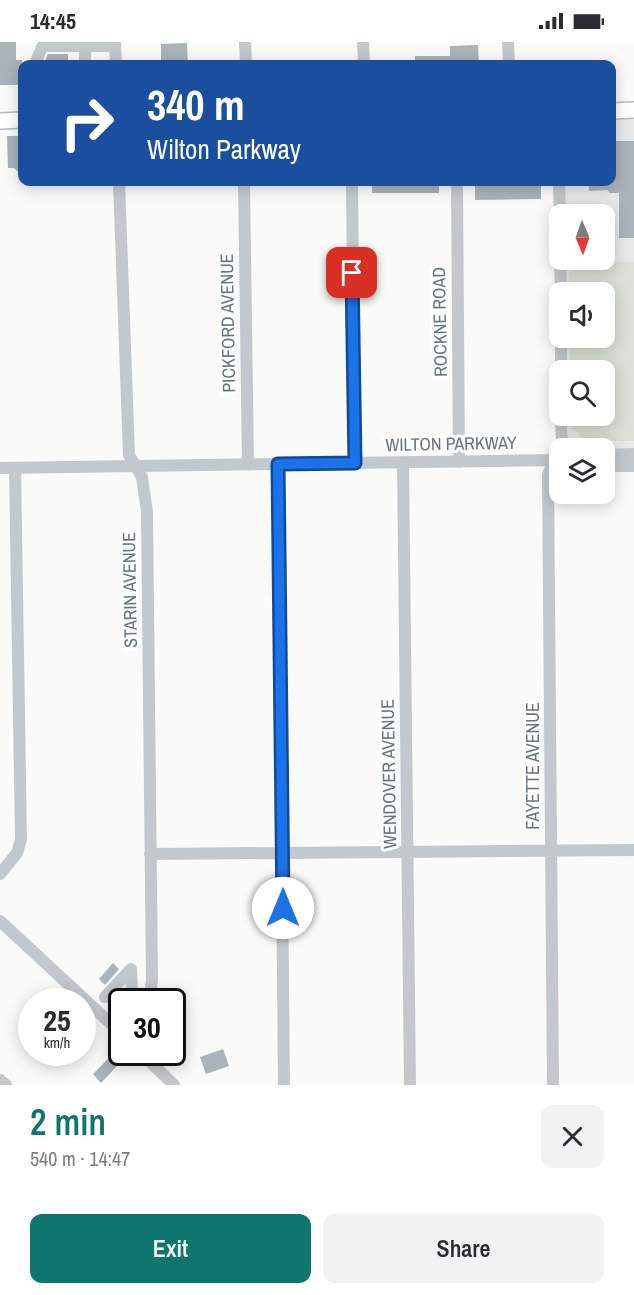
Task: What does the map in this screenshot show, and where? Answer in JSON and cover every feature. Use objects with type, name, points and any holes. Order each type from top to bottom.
[{"type":"main road","points":[[616,111],[634,110]]},
{"type":"main road","points":[[0,121],[18,120]]},
{"type":"street","points":[[245,42],[246,60]]},
{"type":"street","points":[[363,42],[364,60]]},
{"type":"street","points":[[508,42],[509,60]]},
{"type":"street","points":[[39,60],[42,47],[45,46],[85,47],[115,44],[116,60]]},
{"type":"street","points":[[85,47],[85,60]]},
{"type":"street","name":"STARIN AVENUE","points":[[119,186],[129,455],[142,477],[147,512],[151,988]]},
{"type":"street","name":"PICKFORD AVENUE","points":[[244,186],[248,465]]},
{"type":"street","points":[[352,186],[355,463]]},
{"type":"street","name":"ROCKNE ROAD","points":[[457,186],[459,462]]},
{"type":"street","points":[[559,186],[560,204]]},
{"type":"street","points":[[615,455],[634,454]]},
{"type":"street","name":"WILTON PARKWAY","points":[[248,465],[459,462],[549,457]]},
{"type":"street","name":"WENDOVER AVENUE","points":[[403,462],[410,1085]]},
{"type":"street","points":[[278,464],[284,1085]]},
{"type":"street","points":[[0,468],[248,465]]},
{"type":"street","points":[[615,466],[634,466]]},
{"type":"street","points":[[0,874],[17,854],[21,839],[15,468]]},
{"type":"street","name":"FAYETTE AVENUE","points":[[549,473],[553,1085]]},
{"type":"street","points":[[150,854],[634,850]]},
{"type":"street","points":[[0,921],[108,1021]]},
{"type":"street","points":[[113,988],[131,969],[132,988]]},
{"type":"street","points":[[105,997],[108,994]]},
{"type":"street","points":[[154,1066],[174,1085]]},
{"type":"street","points":[[0,1080],[6,1085]]},
{"type":"shaded area","points":[[634,117],[634,449],[615,449],[615,438],[568,438],[568,426],[615,426],[615,360],[567,360],[567,348],[615,348],[615,282],[566,282],[566,270],[615,270],[615,204],[565,204],[565,186],[616,186],[616,118]]},
{"type":"shaded area","points":[[615,262],[634,262],[634,441],[615,441],[615,438],[582,438],[571,427],[615,426],[615,360],[570,360],[570,348],[615,348],[615,282],[569,282],[569,274],[572,270],[615,270]]},
{"type":"building","points":[[0,42],[16,42],[18,85],[0,85]]},
{"type":"building","points":[[187,43],[188,60],[161,60],[161,44]]},
{"type":"building","points":[[478,45],[479,60],[415,60],[415,56],[450,56],[450,46]]},
{"type":"building","points":[[48,54],[68,54],[68,60],[46,60]]},
{"type":"building","points":[[7,136],[18,136],[18,172],[14,168],[8,168]]},
{"type":"building","points":[[616,141],[634,141],[634,238],[619,238],[619,193],[609,193],[608,190],[589,191],[589,186],[616,186]]},
{"type":"building","points":[[372,186],[439,186],[439,193],[372,193]]},
{"type":"building","points":[[475,186],[541,186],[541,199],[475,200]]},
{"type":"building","points":[[113,963],[119,969],[105,985],[99,979]]},
{"type":"building","points":[[223,1049],[229,1066],[206,1074],[200,1057]]},
{"type":"building","points":[[108,1059],[108,1066],[117,1066],[101,1083],[93,1074]]},
{"type":"route","points":[[283,908],[278,464],[355,463],[352,273]]}]
